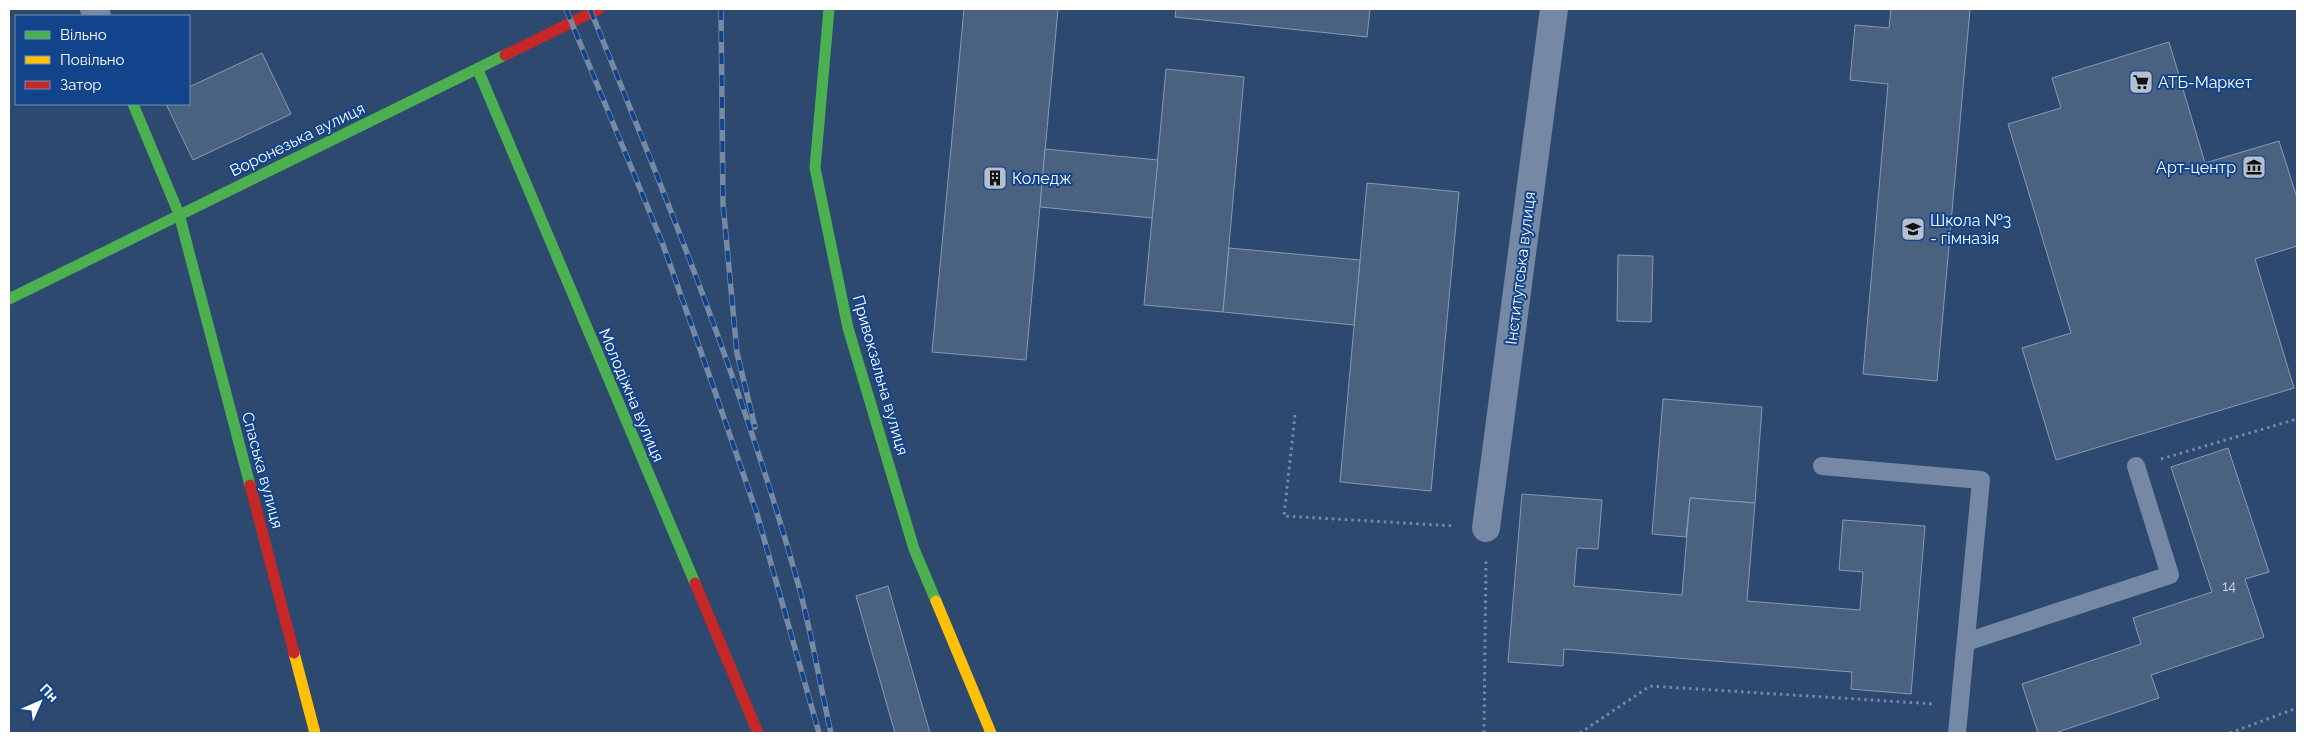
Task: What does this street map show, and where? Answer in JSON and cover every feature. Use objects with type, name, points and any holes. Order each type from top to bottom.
[{"type":"main road","name":"Воронезька вулиця","points":[[9,299],[599,9]]},
{"type":"main road","name":"Привокзальна вулиця","points":[[829,9],[815,168],[848,328],[914,549],[991,733]]},
{"type":"main road","name":"Молодіжна вулиця","points":[[478,70],[758,733]]},
{"type":"main road","name":"Спаська вулиця","points":[[133,105],[179,214],[315,733]]},
{"type":"street","name":"Інститутська вулиця","points":[[1486,528],[1554,9]]},
{"type":"lane","points":[[1822,466],[1981,480],[1957,733]]},
{"type":"lane","points":[[1966,642],[2170,575],[2136,466]]},
{"type":"path","points":[[1295,415],[1284,516],[1486,528],[1484,733]]},
{"type":"path","points":[[2136,466],[2297,419]]},
{"type":"path","points":[[1580,733],[1650,686],[1960,705]]},
{"type":"path","points":[[2230,733],[2297,708]]},
{"type":"building","name":"Коледж","points":[[964,9],[1058,9],[1026,360],[932,352]]},
{"type":"building","points":[[1176,9],[1370,9],[1367,37],[1175,17]]},
{"type":"building","name":"Школа №3 - гімназія","points":[[1891,9],[1970,9],[1937,381],[1863,374],[1888,84],[1850,80],[1855,25],[1889,28]]},
{"type":"building","points":[[2169,42],[2205,163],[2279,141],[2297,198],[2297,246],[2255,259],[2294,388],[2056,460],[2022,348],[2071,333],[2008,124],[2061,108],[2052,78]]},
{"type":"building","points":[[262,53],[291,114],[193,160],[166,105],[190,105],[190,87]]},
{"type":"building","points":[[1166,69],[1244,77],[1223,312],[1144,305]]},
{"type":"building","points":[[1045,149],[1158,160],[1152,218],[1040,207]]},
{"type":"building","points":[[1367,183],[1459,192],[1431,491],[1340,482]]},
{"type":"building","points":[[1229,248],[1360,260],[1354,325],[1223,312]]},
{"type":"building","points":[[1618,255],[1653,256],[1651,322],[1617,321]]},
{"type":"building","points":[[1663,399],[1762,407],[1755,503],[1690,498],[1686,537],[1652,534]]},
{"type":"building","points":[[2228,448],[2269,572],[2245,579],[2264,637],[2151,675],[2159,698],[2055,733],[2038,733],[2022,684],[2141,644],[2133,618],[2212,592],[2171,467]]},
{"type":"building","points":[[1522,494],[1602,500],[1598,549],[1577,548],[1574,586],[1682,595],[1690,498],[1755,503],[1747,601],[1860,610],[1863,572],[1839,570],[1843,520],[1925,526],[1911,694],[1851,689],[1852,672],[1564,649],[1563,666],[1508,662]]},
{"type":"building","points":[[888,586],[930,733],[895,733],[856,596]]},
{"type":"railway","points":[[566,9],[662,242],[712,383],[757,514],[819,733]]},
{"type":"railway","points":[[590,9],[703,295],[754,440],[799,587],[831,733]]},
{"type":"railway","points":[[721,9],[723,204],[737,353],[755,427]]},
{"type":"traffic: fast","points":[[829,9],[815,168],[848,328],[914,549],[936,601]]},
{"type":"traffic: fast","points":[[9,299],[505,55]]},
{"type":"traffic: fast","points":[[478,70],[695,583]]},
{"type":"traffic: fast","points":[[133,105],[179,214],[250,485]]},
{"type":"traffic: slow","points":[[936,601],[991,733]]},
{"type":"traffic: slow","points":[[294,653],[315,733]]},
{"type":"traffic: jam","points":[[505,55],[599,9]]},
{"type":"traffic: jam","points":[[250,485],[294,653]]},
{"type":"traffic: jam","points":[[695,583],[758,733]]},
{"type":"place","name":"АТБ-Маркет","points":[[2141,82]]},
{"type":"place","name":"Арт-центр","points":[[2254,167]]},
{"type":"place","name":"Коледж","points":[[995,178]]},
{"type":"place","name":"Школа №3 - гімназія","points":[[1913,229]]}]
